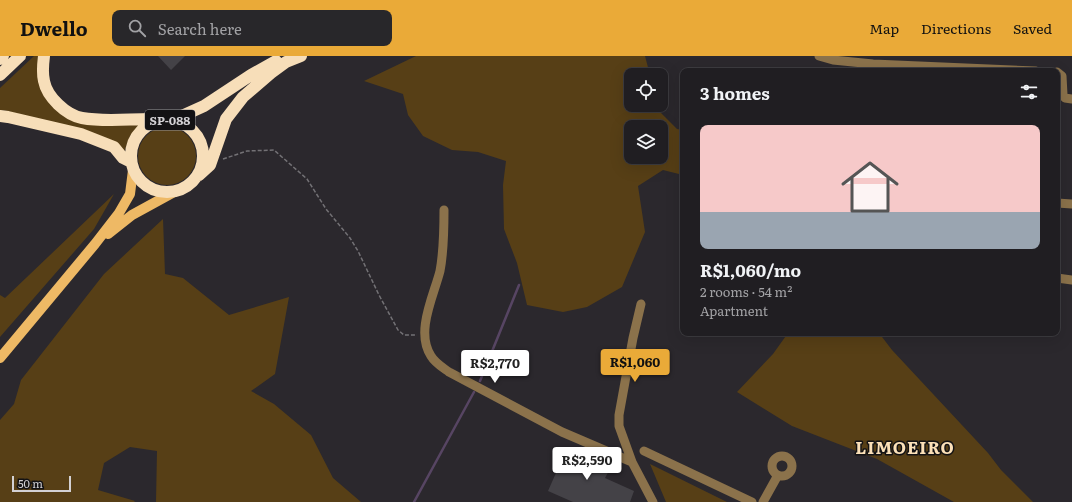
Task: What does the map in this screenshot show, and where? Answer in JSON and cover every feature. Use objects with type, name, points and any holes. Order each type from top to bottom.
[{"type":"highway","points":[[0,59],[3,56]]},
{"type":"highway","points":[[0,75],[20,56]]},
{"type":"highway","points":[[44,56],[44,81],[49,92],[57,103],[68,113],[87,119],[150,118],[167,121]]},
{"type":"highway","name":"SP-088","points":[[132,166],[131,153],[138,135],[152,124],[167,121],[204,106],[251,76],[287,56]]},
{"type":"highway","name":"SP-088","points":[[174,192],[185,188],[210,165],[226,118],[253,87],[286,62],[301,56]]},
{"type":"highway","points":[[0,116],[81,134],[114,147],[132,166],[138,179],[145,186],[154,190],[174,192]]},
{"type":"highway","name":"SP-088","points":[[167,121],[185,125],[199,140],[203,161],[200,171],[194,180]]},
{"type":"main road","name":"SP-088","points":[[0,358],[95,244],[125,204],[130,194],[132,166]]},
{"type":"main road","name":"SP-088","points":[[95,244],[132,215],[174,192]]},
{"type":"street","points":[[819,56],[833,60],[873,64],[966,68]]},
{"type":"street","points":[[1060,74],[1062,76],[1063,95],[1066,98],[1072,99]]},
{"type":"street","points":[[1060,203],[1072,204]]},
{"type":"street","points":[[444,210],[444,245],[425,335],[426,346],[431,356],[449,372],[562,432],[632,462]]},
{"type":"street","points":[[1060,278],[1072,280]]},
{"type":"street","points":[[641,304],[633,338],[619,415],[619,426],[632,462],[653,502]]},
{"type":"street","points":[[644,451],[752,502]]},
{"type":"street","points":[[763,502],[778,475]]},
{"type":"path","points":[[210,165],[234,155],[255,149],[274,150],[284,157],[307,180],[326,209],[350,238],[398,330],[404,335],[425,335]]},
{"type":"shaded area","points":[[34,56],[41,56],[57,111],[141,123],[130,136],[124,152],[8,111],[0,110],[0,88]]},
{"type":"shaded area","points":[[416,56],[645,56],[648,68],[624,68],[624,112],[660,112],[668,120],[677,129],[680,130],[680,174],[663,170],[638,186],[645,232],[622,287],[587,307],[563,312],[527,305],[517,263],[504,229],[503,185],[506,161],[478,152],[452,150],[423,136],[408,115],[403,94],[364,81]]},
{"type":"shaded area","points":[[161,127],[173,127],[188,135],[196,150],[196,162],[188,177],[173,185],[161,185],[146,177],[138,162],[138,150],[146,135]]},
{"type":"shaded area","points":[[114,194],[94,229],[0,337],[0,295],[5,298]]},
{"type":"shaded area","points":[[163,219],[165,274],[183,278],[229,315],[289,297],[275,374],[251,391],[274,404],[311,435],[333,478],[361,502],[156,502],[157,451],[130,447],[104,463],[98,490],[135,501],[134,502],[0,502],[0,420],[14,404],[21,380],[104,274]]},
{"type":"shaded area","points":[[786,336],[881,336],[892,350],[988,453],[1001,470],[1033,502],[954,502],[877,459],[792,426],[737,392],[773,354]]},
{"type":"shaded area","points":[[650,464],[727,502],[666,502]]},
{"type":"building","points":[[158,56],[185,56],[171,70]]},
{"type":"building","points":[[567,448],[611,467],[605,478],[634,491],[630,502],[573,502],[548,491]]},
{"type":"waterway","points":[[480,381],[519,285]]},
{"type":"waterway","points":[[414,502],[474,392]]},
{"type":"district","name":"LIMOEIRO","points":[[905,446]]}]
